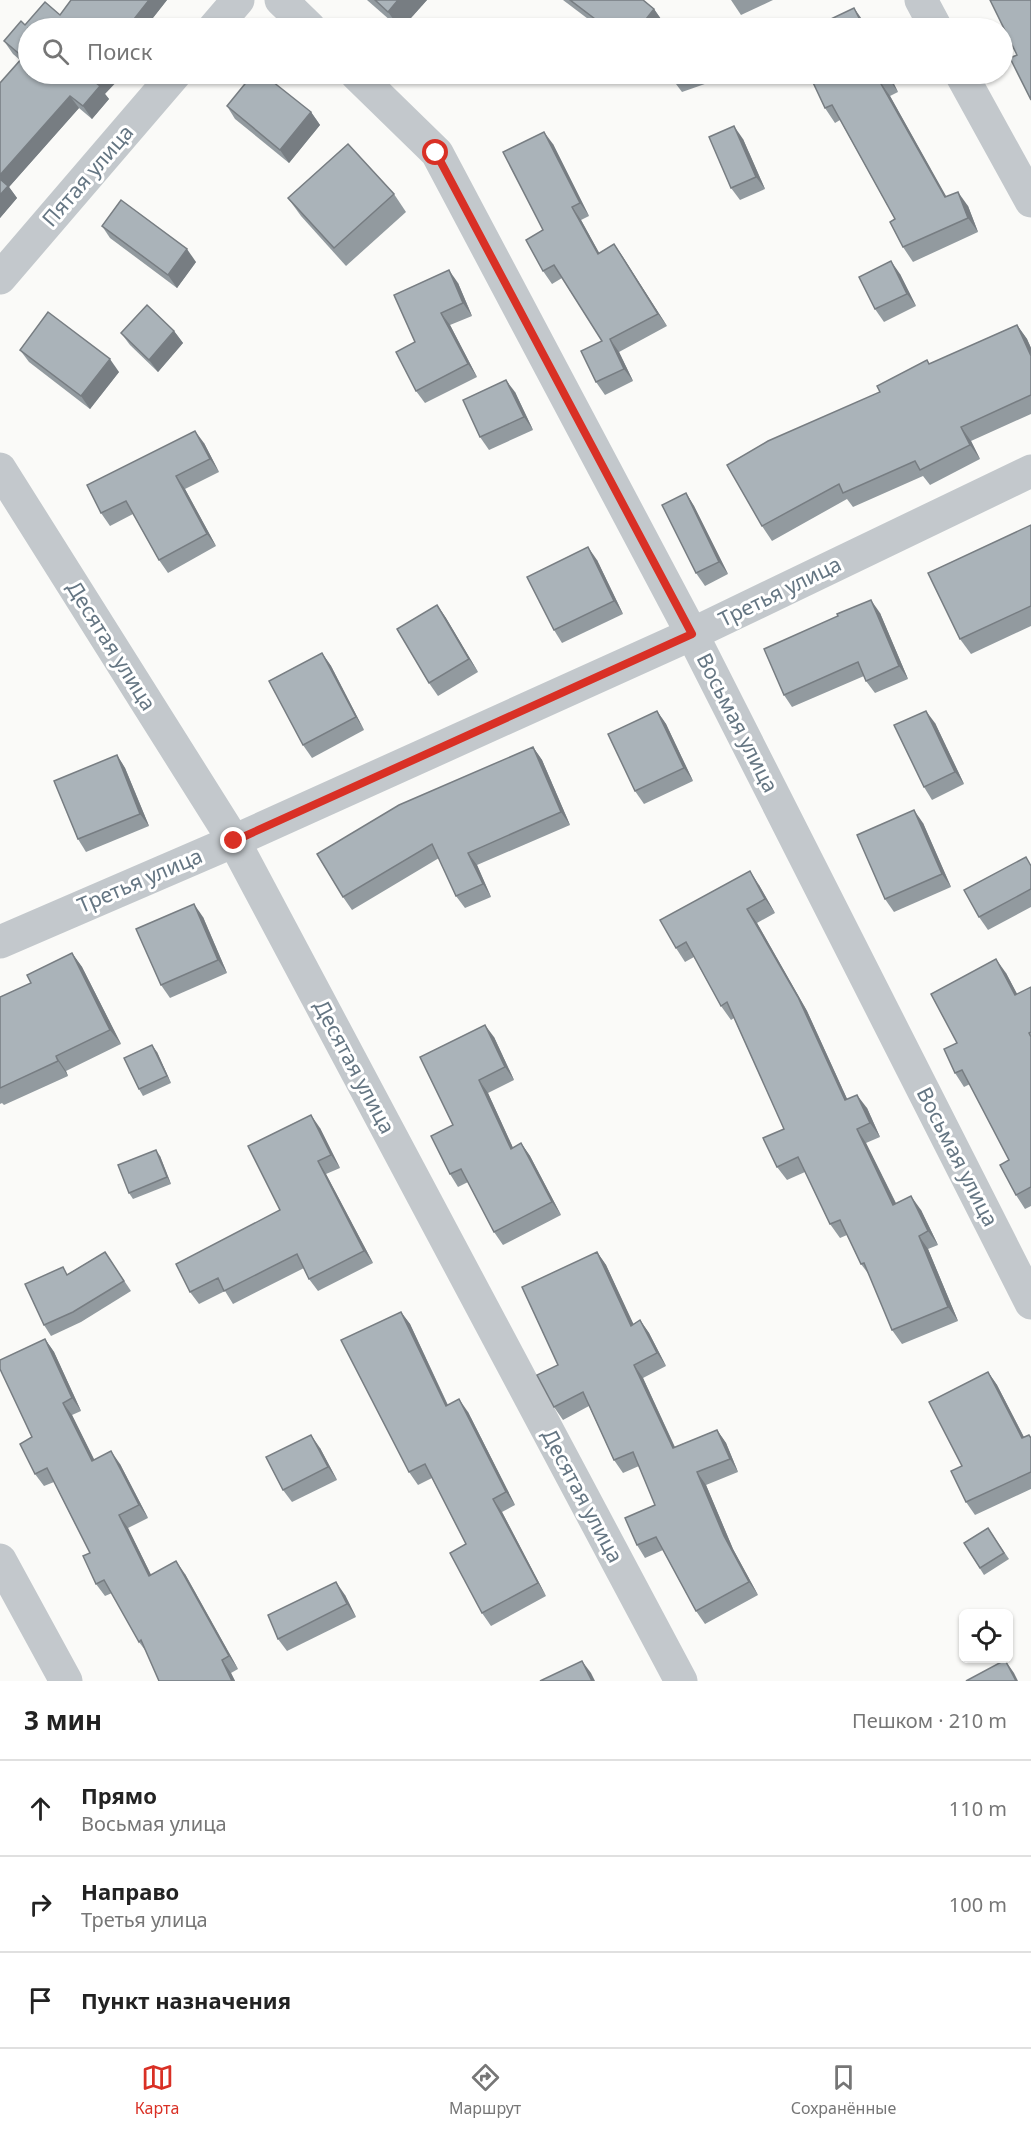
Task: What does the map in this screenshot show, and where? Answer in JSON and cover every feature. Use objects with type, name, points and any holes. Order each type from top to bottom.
[{"type":"street","points":[[223,18],[238,0]]},
{"type":"street","points":[[281,0],[300,18]]},
{"type":"street","points":[[921,0],[931,18]]},
{"type":"street","name":"Пятая улица","points":[[0,278],[166,84]]},
{"type":"street","name":"Восьмая улица","points":[[366,84],[436,153],[692,634],[1031,1303]]},
{"type":"street","points":[[967,84],[1031,201]]},
{"type":"street","name":"Десятая улица","points":[[0,469],[234,841],[681,1681]]},
{"type":"street","name":"Третья улица","points":[[0,942],[234,841],[692,634],[1031,471]]},
{"type":"street","points":[[0,1560],[66,1681]]},
{"type":"building","points":[[71,0],[149,0],[135,18],[31,18],[45,2],[60,15]]},
{"type":"building","points":[[375,0],[398,0],[388,12]]},
{"type":"building","points":[[570,0],[643,0],[654,9],[647,18],[594,18]]},
{"type":"building","points":[[990,0],[1031,0],[1031,100],[1013,64],[1013,57],[1017,55],[1013,47],[1013,18],[999,18]]},
{"type":"building","points":[[854,8],[859,18],[833,18]]},
{"type":"building","points":[[18,25],[18,53],[4,41]]},
{"type":"building","points":[[18,63],[18,84],[97,84],[100,86],[83,106],[70,96],[0,175],[0,83]]},
{"type":"building","points":[[245,84],[276,84],[311,112],[280,150],[227,106]]},
{"type":"building","points":[[814,84],[881,84],[945,197],[958,192],[968,218],[903,247],[890,222],[895,219],[832,105],[825,108]]},
{"type":"building","points":[[734,126],[756,177],[731,188],[709,137]]},
{"type":"building","points":[[544,132],[580,203],[572,207],[598,254],[614,244],[658,314],[610,339],[624,369],[596,382],[581,351],[602,341],[554,265],[543,271],[526,240],[543,230],[503,152]]},
{"type":"building","points":[[348,144],[394,194],[334,248],[288,198]]},
{"type":"building","points":[[0,179],[8,186],[0,195]]},
{"type":"building","points":[[121,200],[187,249],[168,275],[102,226]]},
{"type":"building","points":[[891,261],[907,294],[875,309],[859,277]]},
{"type":"building","points":[[449,270],[463,303],[441,313],[468,364],[416,391],[396,352],[415,342],[394,295]]},
{"type":"building","points":[[147,305],[174,331],[149,360],[121,333]]},
{"type":"building","points":[[48,312],[110,359],[81,396],[20,350]]},
{"type":"building","points":[[1017,325],[1031,356],[1031,395],[961,427],[970,445],[920,470],[915,461],[843,493],[839,484],[762,526],[727,465],[768,441],[880,392],[877,386],[927,360],[929,364]]},
{"type":"building","points":[[506,380],[524,417],[480,437],[463,400]]},
{"type":"building","points":[[195,431],[210,459],[176,476],[207,534],[159,560],[126,501],[101,513],[87,485]]},
{"type":"building","points":[[686,493],[719,562],[696,573],[662,505]]},
{"type":"building","points":[[1031,525],[1031,606],[960,639],[928,573]]},
{"type":"building","points":[[588,547],[614,601],[554,630],[527,577]]},
{"type":"building","points":[[871,600],[899,666],[866,681],[858,662],[784,695],[764,649]]},
{"type":"building","points":[[437,605],[469,659],[429,683],[397,629]]},
{"type":"building","points":[[322,653],[356,717],[303,745],[269,681]]},
{"type":"building","points":[[657,711],[684,768],[635,791],[608,734]]},
{"type":"building","points":[[926,711],[955,772],[924,787],[894,725]]},
{"type":"building","points":[[533,747],[561,812],[468,853],[483,884],[456,896],[432,844],[343,897],[317,854],[399,805]]},
{"type":"building","points":[[117,755],[140,814],[78,839],[54,781]]},
{"type":"building","points":[[914,810],[942,874],[885,899],[857,835]]},
{"type":"building","points":[[1026,857],[1031,866],[1031,889],[979,917],[964,890]]},
{"type":"building","points":[[750,871],[765,899],[747,909],[798,997],[845,1100],[857,1095],[870,1123],[857,1129],[893,1205],[911,1196],[928,1231],[919,1236],[948,1307],[892,1330],[864,1263],[861,1264],[840,1220],[830,1224],[798,1157],[777,1167],[763,1138],[784,1129],[727,1002],[721,1006],[686,942],[676,948],[660,920]]},
{"type":"building","points":[[194,904],[218,960],[161,985],[136,929]]},
{"type":"building","points":[[72,953],[110,1030],[56,1056],[58,1061],[0,1088],[0,997],[31,983],[27,975]]},
{"type":"building","points":[[996,959],[1015,995],[1031,987],[1031,1032],[1029,1033],[1031,1037],[1031,1187],[1016,1195],[1000,1165],[1009,1160],[962,1070],[955,1073],[944,1049],[957,1043],[931,994]]},
{"type":"building","points":[[485,1025],[505,1067],[479,1080],[511,1149],[521,1143],[552,1202],[494,1232],[461,1169],[450,1174],[431,1136],[453,1125],[420,1057]]},
{"type":"building","points":[[152,1045],[167,1076],[139,1089],[124,1058]]},
{"type":"building","points":[[311,1115],[331,1155],[318,1161],[364,1251],[309,1279],[297,1254],[224,1291],[218,1278],[190,1292],[176,1264],[280,1210],[248,1146]]},
{"type":"building","points":[[156,1150],[167,1177],[129,1193],[118,1165]]},
{"type":"building","points":[[105,1252],[124,1281],[73,1312],[44,1325],[25,1284],[63,1267],[67,1275]]},
{"type":"building","points":[[597,1252],[631,1326],[640,1320],[657,1353],[634,1365],[673,1448],[717,1430],[730,1459],[697,1472],[724,1536],[749,1582],[696,1611],[656,1537],[637,1545],[625,1518],[655,1505],[633,1452],[614,1460],[583,1392],[554,1407],[537,1375],[558,1365],[522,1287]]},
{"type":"building","points":[[401,1312],[446,1406],[459,1399],[506,1492],[493,1499],[538,1583],[482,1613],[450,1553],[466,1544],[425,1464],[409,1472],[341,1340]]},
{"type":"building","points":[[45,1339],[72,1398],[63,1403],[92,1461],[111,1451],[139,1505],[119,1515],[149,1576],[176,1561],[229,1656],[222,1660],[232,1681],[159,1681],[141,1640],[139,1642],[104,1580],[96,1584],[83,1556],[90,1553],[47,1468],[35,1474],[20,1444],[32,1437],[0,1369],[0,1360]]},
{"type":"building","points":[[988,1372],[1022,1438],[1029,1435],[1031,1438],[1031,1472],[966,1502],[951,1471],[962,1466],[929,1402]]},
{"type":"building","points":[[311,1435],[328,1467],[283,1490],[266,1457]]},
{"type":"building","points":[[988,1528],[1004,1553],[980,1568],[964,1543]]},
{"type":"building","points":[[336,1582],[347,1604],[278,1639],[268,1615]]},
{"type":"building","points":[[582,1661],[592,1681],[540,1681]]},
{"type":"building","points":[[999,1663],[1007,1663],[1016,1681],[966,1681]]},
{"type":"route","points":[[234,841],[692,634],[436,153]]}]
